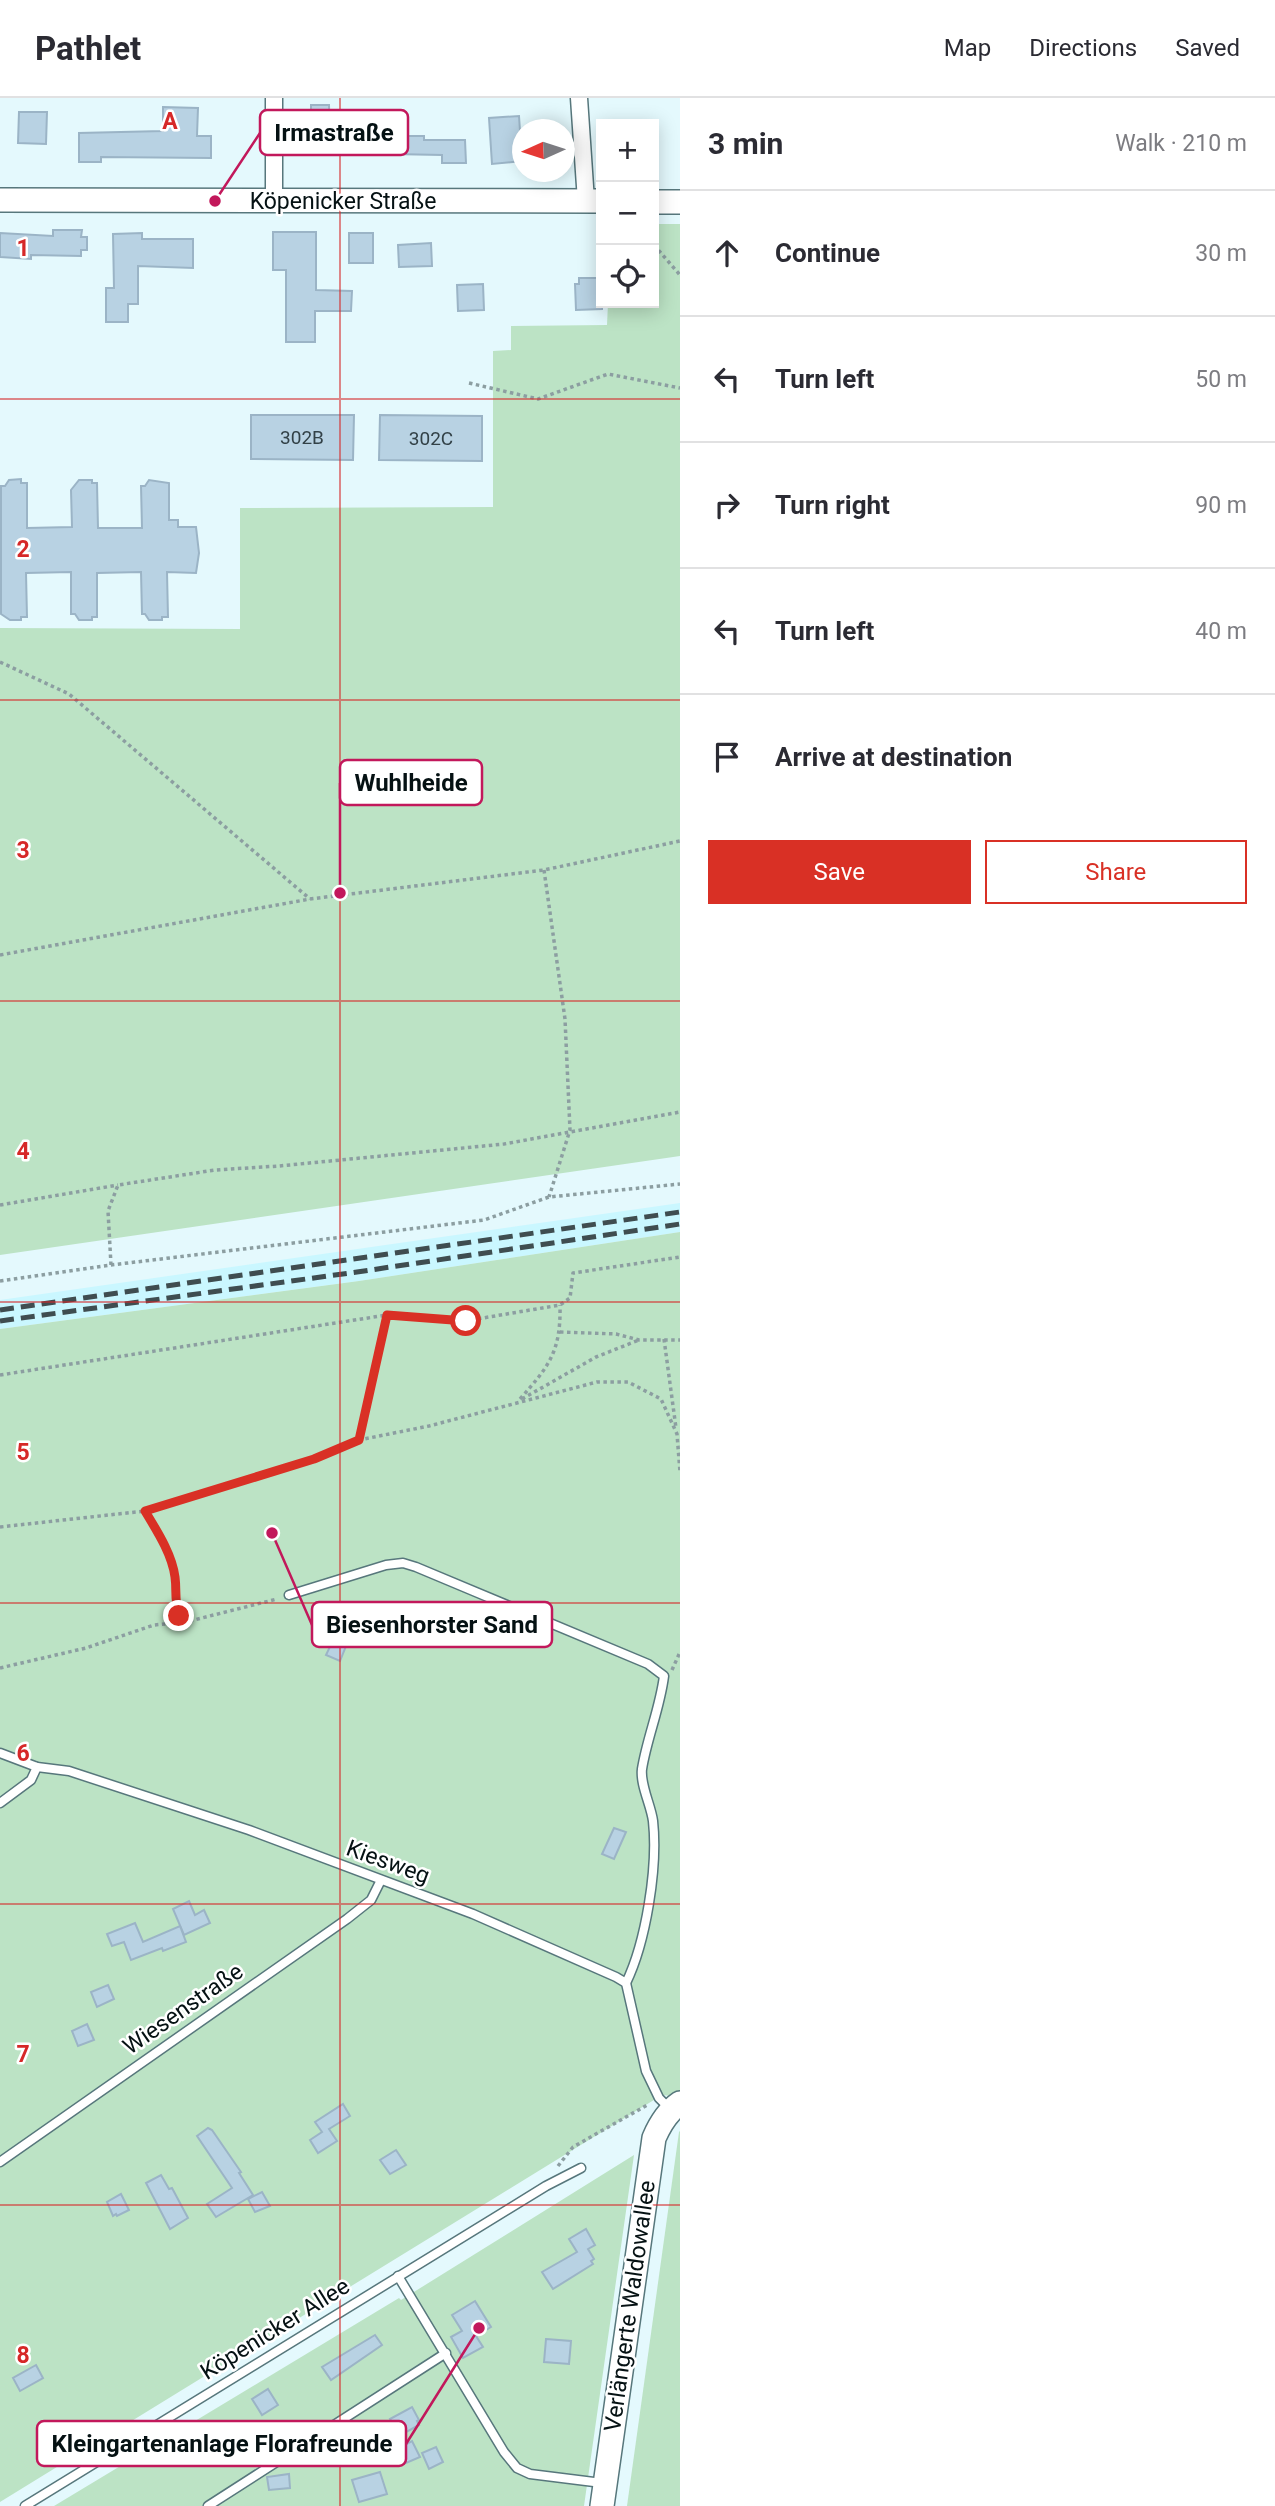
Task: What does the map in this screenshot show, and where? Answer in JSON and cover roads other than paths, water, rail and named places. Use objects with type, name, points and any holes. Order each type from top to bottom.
[{"type":"main road","name":"Köpenicker Straße","points":[[0,200],[594,201]]},
{"type":"main road","points":[[659,202],[680,202]]},
{"type":"main road","name":"Verlängerte Waldowallee","points":[[604,2495],[654,2138],[670,2104]]},
{"type":"street","points":[[274,98],[274,201]]},
{"type":"street","points":[[579,98],[594,201]]},
{"type":"lane","points":[[289,1595],[386,1565],[403,1563],[648,1664],[664,1676],[662,1695],[641,1772],[653,1819],[654,1842],[649,1896],[637,1960],[626,1983],[646,2071],[670,2104]]},
{"type":"lane","name":"Kiesweg","points":[[0,1753],[37,1767],[69,1771],[228,1824],[381,1880],[472,1914],[626,1983]]},
{"type":"lane","points":[[0,1803],[31,1780],[37,1767]]},
{"type":"lane","name":"Wiesenstraße","points":[[0,2162],[372,1900],[381,1880]]},
{"type":"lane","name":"Köpenicker Allee","points":[[25,2506],[546,2186],[581,2168]]},
{"type":"lane","points":[[398,2276],[504,2452],[517,2468],[604,2495]]},
{"type":"lane","points":[[208,2506],[446,2353]]},
{"type":"railway","points":[[0,1310],[680,1212]]},
{"type":"railway","points":[[0,1321],[680,1224]]},
{"type":"place","name":"Irmastraße","points":[[215,201]]},
{"type":"place","name":"Wuhlheide","points":[[340,893]]},
{"type":"place","name":"Biesenhorster Sand","points":[[272,1533]]},
{"type":"place","name":"Kleingartenanlage Florafreunde","points":[[479,2328]]}]
